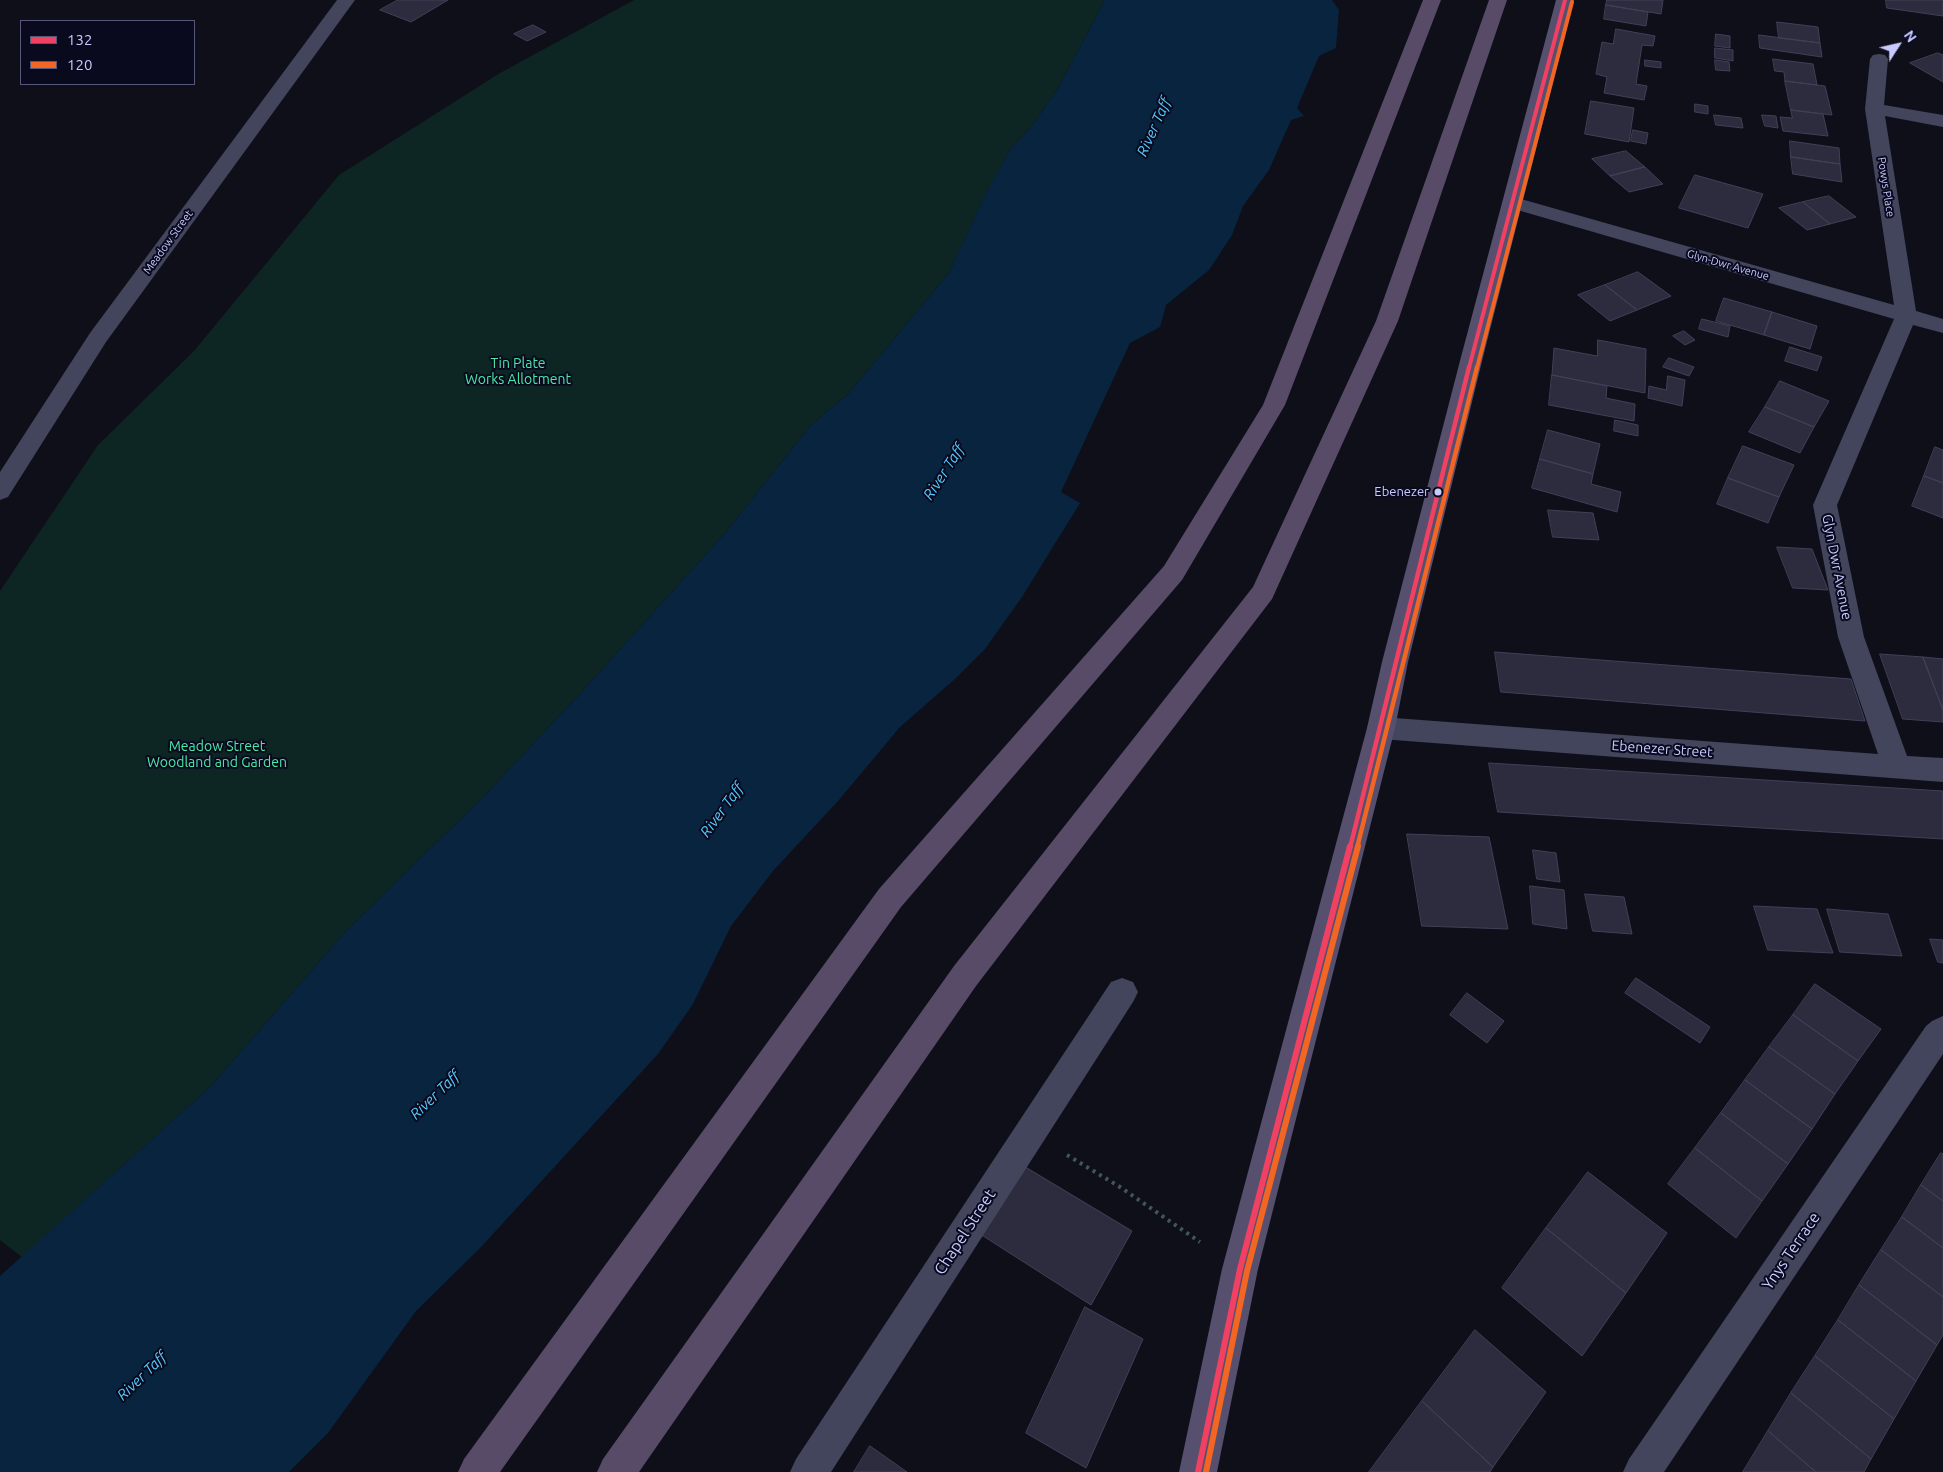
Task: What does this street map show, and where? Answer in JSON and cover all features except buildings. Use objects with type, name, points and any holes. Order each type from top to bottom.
[{"type":"highway","points":[[476,1472],[890,898],[1173,573],[1274,405],[1432,0]]},
{"type":"highway","points":[[616,1472],[965,976],[1263,592],[1387,321],[1498,0]]},
{"type":"main road","points":[[1198,1472],[1240,1269],[1381,728],[1395,662],[1472,357],[1514,203],[1565,0]]},
{"type":"street","name":"Meadow Street","points":[[0,491],[98,338],[346,0]]},
{"type":"street","name":"Powys Place","points":[[1879,59],[1874,109],[1906,316]]},
{"type":"street","points":[[1874,109],[1943,121]]},
{"type":"street","name":"Glyn-Dwr Avenue","points":[[1514,203],[1943,326]]},
{"type":"street","name":"Glyn Dwr Avenue","points":[[1897,767],[1851,637],[1825,505],[1906,316]]},
{"type":"street","name":"Ebenezer Street","points":[[1381,728],[1943,770]]},
{"type":"street","name":"Chapel Street","points":[[809,1472],[1122,992]]},
{"type":"street","name":"Ynys Terrace","points":[[1642,1472],[1937,1036],[1943,1031]]},
{"type":"path","points":[[1031,1132],[1120,1187],[1240,1269]]},
{"type":"green space","points":[[634,0],[1105,0],[1058,88],[1029,130],[1011,148],[985,196],[949,273],[848,394],[810,426],[726,532],[577,697],[485,795],[346,931],[210,1087],[22,1257],[0,1240],[0,591],[98,445],[194,351],[339,175],[500,73]]},
{"type":"water","name":"River Taff","points":[[1105,0],[1332,0],[1339,10],[1336,48],[1319,56],[1297,108],[1304,116],[1291,120],[1269,170],[1243,206],[1232,235],[1209,270],[1166,305],[1160,327],[1130,343],[1061,492],[1080,503],[1022,597],[985,649],[956,678],[900,727],[838,801],[773,871],[731,926],[693,1004],[658,1054],[481,1247],[416,1311],[328,1433],[289,1472],[0,1472],[0,1276],[210,1087],[346,931],[485,795],[577,697],[726,532],[810,426],[848,394],[949,273],[985,195],[1011,148],[1029,130],[1058,88]]},
{"type":"transit line","name":"132","points":[[1198,1472],[1240,1269],[1381,728],[1395,662],[1472,357],[1565,0]]},
{"type":"transit line","name":"120","points":[[1206,1472],[1247,1271],[1388,730],[1402,664],[1479,359],[1572,2]]},
{"type":"place","name":"Ebenezer","points":[[1438,492]]},
{"type":"park label","name":"Tin Plate Works Allotment","points":[[518,372]]},
{"type":"park label","name":"Meadow Street Woodland and Garden","points":[[217,754]]}]
